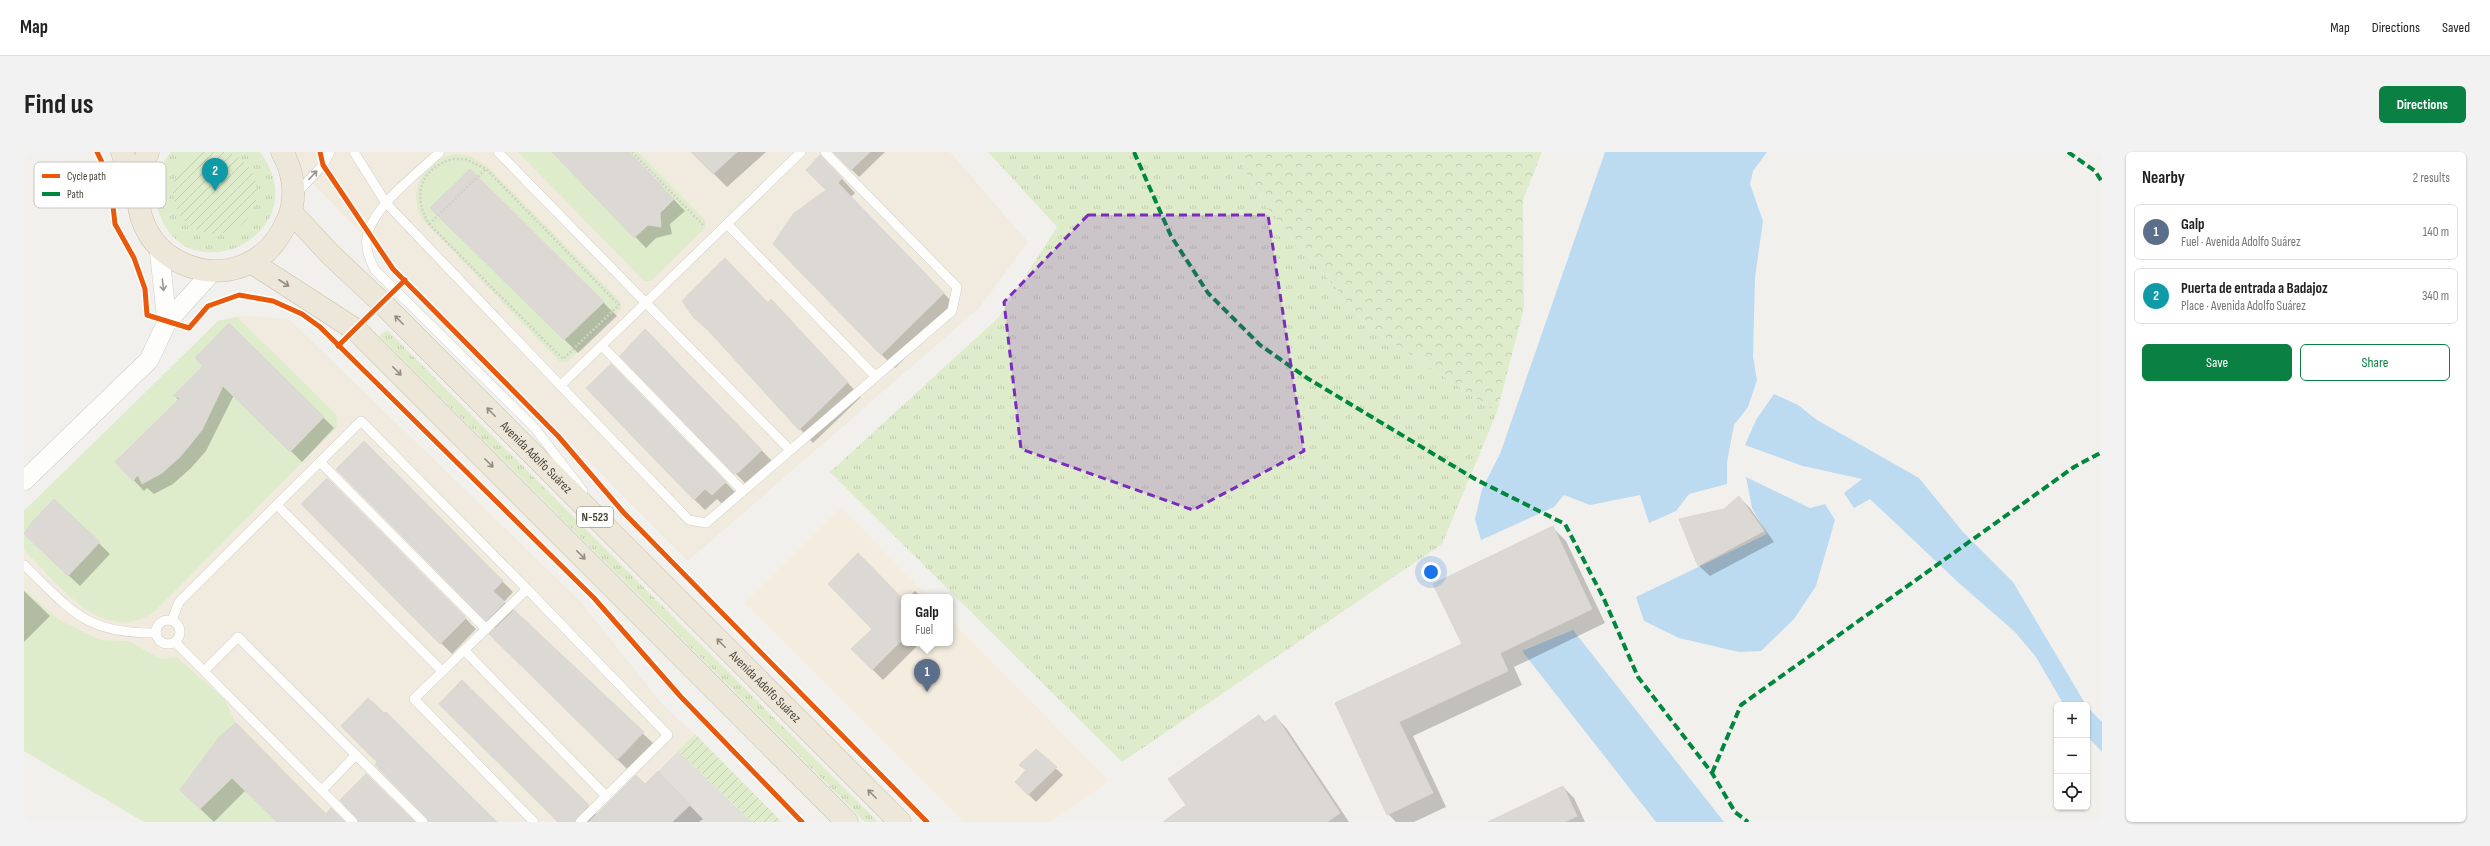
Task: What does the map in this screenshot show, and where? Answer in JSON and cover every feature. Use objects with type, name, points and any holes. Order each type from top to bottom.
[{"type":"highway","points":[[122,152],[125,162]]},
{"type":"highway","points":[[143,162],[148,152]]},
{"type":"highway","points":[[138,208],[144,226],[159,248],[175,260],[193,268],[213,271],[233,269],[251,262],[269,249],[278,238],[292,204],[291,174],[282,152]]},
{"type":"highway","name":"Avenida Adolfo Suárez","points":[[292,204],[331,255],[382,303],[900,822]]},
{"type":"highway","name":"N-523","points":[[251,262],[356,330],[847,822]]},
{"type":"street","points":[[159,248],[167,322]]},
{"type":"street","points":[[24,481],[150,360],[167,322],[213,271]]},
{"type":"lane","points":[[292,204],[322,165],[330,152]]},
{"type":"lane","points":[[354,152],[386,204],[689,520],[706,523],[952,310],[957,287],[825,152]]},
{"type":"lane","points":[[440,152],[386,204],[374,219],[368,233],[368,256],[375,270],[534,427],[633,555]]},
{"type":"lane","points":[[561,386],[728,225],[801,152]]},
{"type":"lane","points":[[500,153],[790,450]]},
{"type":"lane","points":[[728,225],[876,376]]},
{"type":"lane","points":[[602,346],[743,491]]},
{"type":"lane","points":[[172,620],[179,602],[361,421],[527,589],[668,735],[580,822]]},
{"type":"lane","points":[[320,462],[486,629]]},
{"type":"lane","points":[[277,505],[442,671]]},
{"type":"lane","points":[[24,565],[70,610],[89,623],[112,631],[156,633]]},
{"type":"lane","points":[[527,589],[414,699],[534,822]]},
{"type":"lane","points":[[156,633],[161,622],[172,620]]},
{"type":"lane","points":[[156,633],[163,643],[175,642],[180,636],[180,628],[172,620]]},
{"type":"lane","points":[[204,672],[238,637],[423,822]]},
{"type":"lane","points":[[175,642],[353,822]]},
{"type":"lane","points":[[464,650],[606,796]]},
{"type":"lane","points":[[322,790],[356,755]]},
{"type":"path","points":[[632,152],[703,224]]},
{"type":"path","points":[[417,235],[486,169],[500,153]]},
{"type":"path","points":[[429,224],[420,202],[420,190],[424,179],[431,169],[441,162],[453,159],[465,159],[486,169],[619,305]]},
{"type":"highlighted area","points":[[1088,215],[1268,215],[1304,451],[1193,510],[1021,449],[1004,302]]},
{"type":"shaded area","points":[[281,152],[950,152],[1028,242],[979,308],[688,561]]},
{"type":"shaded area","points":[[244,315],[290,320],[579,600],[663,705],[695,734],[607,822],[144,822],[24,751],[24,511],[218,321]]},
{"type":"shaded area","points":[[841,507],[926,594],[901,594],[901,646],[953,646],[953,622],[1109,781],[1051,822],[963,822],[744,603]]},
{"type":"shaded area","points":[[678,751],[752,822],[607,822]]},
{"type":"green space","points":[[215,150],[231,153],[245,162],[254,176],[257,192],[254,208],[245,222],[231,231],[215,234],[199,231],[185,222],[176,208],[173,192],[176,176],[185,162],[199,153]]},
{"type":"green space","points":[[171,152],[260,152],[274,182],[273,208],[261,230],[241,245],[217,252],[193,250],[172,236],[158,208],[166,208],[166,162],[164,162]]},
{"type":"green space","points":[[518,152],[638,152],[705,220],[705,228],[651,281],[644,281]]},
{"type":"green space","points":[[988,152],[1233,152],[1267,207],[1369,327],[1497,412],[1442,544],[1122,762],[830,472],[999,317],[1057,227]]},
{"type":"green space","points":[[1233,152],[1542,152],[1523,200],[1524,308],[1497,412],[1369,327],[1267,207]]},
{"type":"green space","points":[[455,154],[469,156],[487,166],[620,301],[621,309],[567,362],[560,362],[422,219],[416,197],[417,187],[421,178],[434,163],[444,157]]},
{"type":"green space","points":[[237,317],[336,414],[337,427],[155,611],[136,621],[118,622],[100,617],[83,607],[67,593],[24,550],[24,511],[218,321]]},
{"type":"green space","points":[[387,330],[878,822],[865,822],[379,336]]},
{"type":"green space","points":[[24,590],[59,620],[100,640],[129,641],[160,659],[177,657],[224,699],[236,723],[219,737],[207,753],[277,822],[144,822],[24,751]]},
{"type":"green space","points":[[695,734],[782,822],[752,822],[678,751]]},
{"type":"water","points":[[1605,152],[1767,152],[1753,171],[1750,184],[1763,221],[1755,277],[1753,357],[1757,380],[1748,407],[1734,425],[1727,462],[1727,484],[1689,494],[1676,511],[1649,523],[1640,495],[1590,505],[1564,495],[1554,507],[1481,540],[1475,519],[1482,489],[1500,454]]},
{"type":"water","points":[[1774,394],[1798,405],[1817,420],[1919,478],[1963,532],[2013,582],[2084,702],[2062,702],[2036,657],[2015,632],[1960,584],[1870,499],[1854,508],[1844,493],[1862,479],[1803,466],[1745,445],[1756,420]]},
{"type":"water","points":[[1746,477],[1810,508],[1825,504],[1835,520],[1816,586],[1794,619],[1761,651],[1739,652],[1679,638],[1644,621],[1636,597],[1767,534],[1752,508]]},
{"type":"water","points":[[1573,630],[1724,822],[1656,822],[1522,651]]},
{"type":"water","points":[[2090,710],[2102,722],[2102,752],[2090,739]]},
{"type":"building","points":[[552,152],[629,152],[674,199],[660,213],[661,227],[648,225],[634,238]]},
{"type":"building","points":[[691,152],[737,152],[713,174]]},
{"type":"building","points":[[833,152],[870,152],[851,170]]},
{"type":"building","points":[[820,155],[842,178],[838,183],[944,293],[881,355],[773,244],[793,214],[826,190],[806,170]]},
{"type":"building","points":[[470,169],[604,302],[564,340],[430,208]]},
{"type":"building","points":[[725,258],[768,303],[771,299],[848,382],[799,430],[707,329],[694,318],[682,301]]},
{"type":"building","points":[[229,323],[324,417],[290,452],[223,386],[202,430],[180,457],[162,473],[142,484],[138,475],[133,481],[115,462],[180,398],[173,396],[203,366],[195,358]]},
{"type":"building","points":[[645,329],[762,450],[739,472],[734,474],[620,356]]},
{"type":"building","points":[[611,364],[726,482],[712,495],[705,489],[694,500],[586,388]]},
{"type":"building","points":[[364,441],[503,581],[493,591],[505,602],[486,621],[336,469]]},
{"type":"building","points":[[327,478],[466,618],[440,644],[301,504]]},
{"type":"building","points":[[1739,496],[1764,531],[1698,566],[1679,519],[1724,509]]},
{"type":"building","points":[[54,499],[100,542],[68,576],[24,534],[32,522]]},
{"type":"building","points":[[1553,526],[1592,609],[1500,653],[1508,671],[1399,722],[1433,793],[1387,815],[1335,703],[1462,644],[1433,584]]},
{"type":"building","points":[[858,553],[901,597],[901,641],[872,670],[851,649],[872,629],[828,584]]},
{"type":"building","points":[[514,610],[644,732],[617,760],[489,634]]},
{"type":"building","points":[[462,680],[589,805],[574,822],[558,822],[439,704]]},
{"type":"building","points":[[368,698],[384,713],[386,712],[497,822],[429,822],[427,818],[375,765],[377,762],[341,726]]},
{"type":"building","points":[[1259,715],[1264,723],[1275,715],[1340,813],[1327,822],[1163,822],[1186,805],[1168,779]]},
{"type":"building","points":[[236,723],[326,814],[331,808],[345,822],[277,822],[232,778],[200,809],[180,790],[219,737]]},
{"type":"building","points":[[1036,749],[1057,767],[1028,795],[1015,782],[1026,770],[1019,765]]},
{"type":"building","points":[[658,771],[690,805],[672,822],[589,822],[636,775],[645,784]]},
{"type":"building","points":[[366,774],[415,822],[359,822],[340,800]]},
{"type":"building","points":[[1563,786],[1577,816],[1565,822],[1488,822]]},
{"type":"marked path","points":[[1134,152],[1171,236],[1208,293],[1260,345],[1307,378],[1475,479],[1565,524],[1604,599],[1638,677],[1712,773],[1735,812],[1748,822]]},
{"type":"marked path","points":[[2068,152],[2095,171],[2102,182]]},
{"type":"marked path","points":[[1712,773],[1741,705],[2074,467],[2102,452]]},
{"type":"cycle path","points":[[97,152],[102,162]]},
{"type":"cycle path","points":[[320,152],[323,165],[393,269],[558,436],[624,513],[927,822]]},
{"type":"cycle path","points":[[113,208],[115,224],[134,258],[145,289],[147,315],[189,328],[208,306],[239,295],[273,301],[302,314],[320,327],[594,598],[681,697],[802,822]]},
{"type":"cycle path","points":[[338,346],[405,280]]},
{"type":"place","name":"Puerta de entrada a Badajoz","points":[[215,191]]},
{"type":"place","name":"Galp","points":[[927,692]]}]
